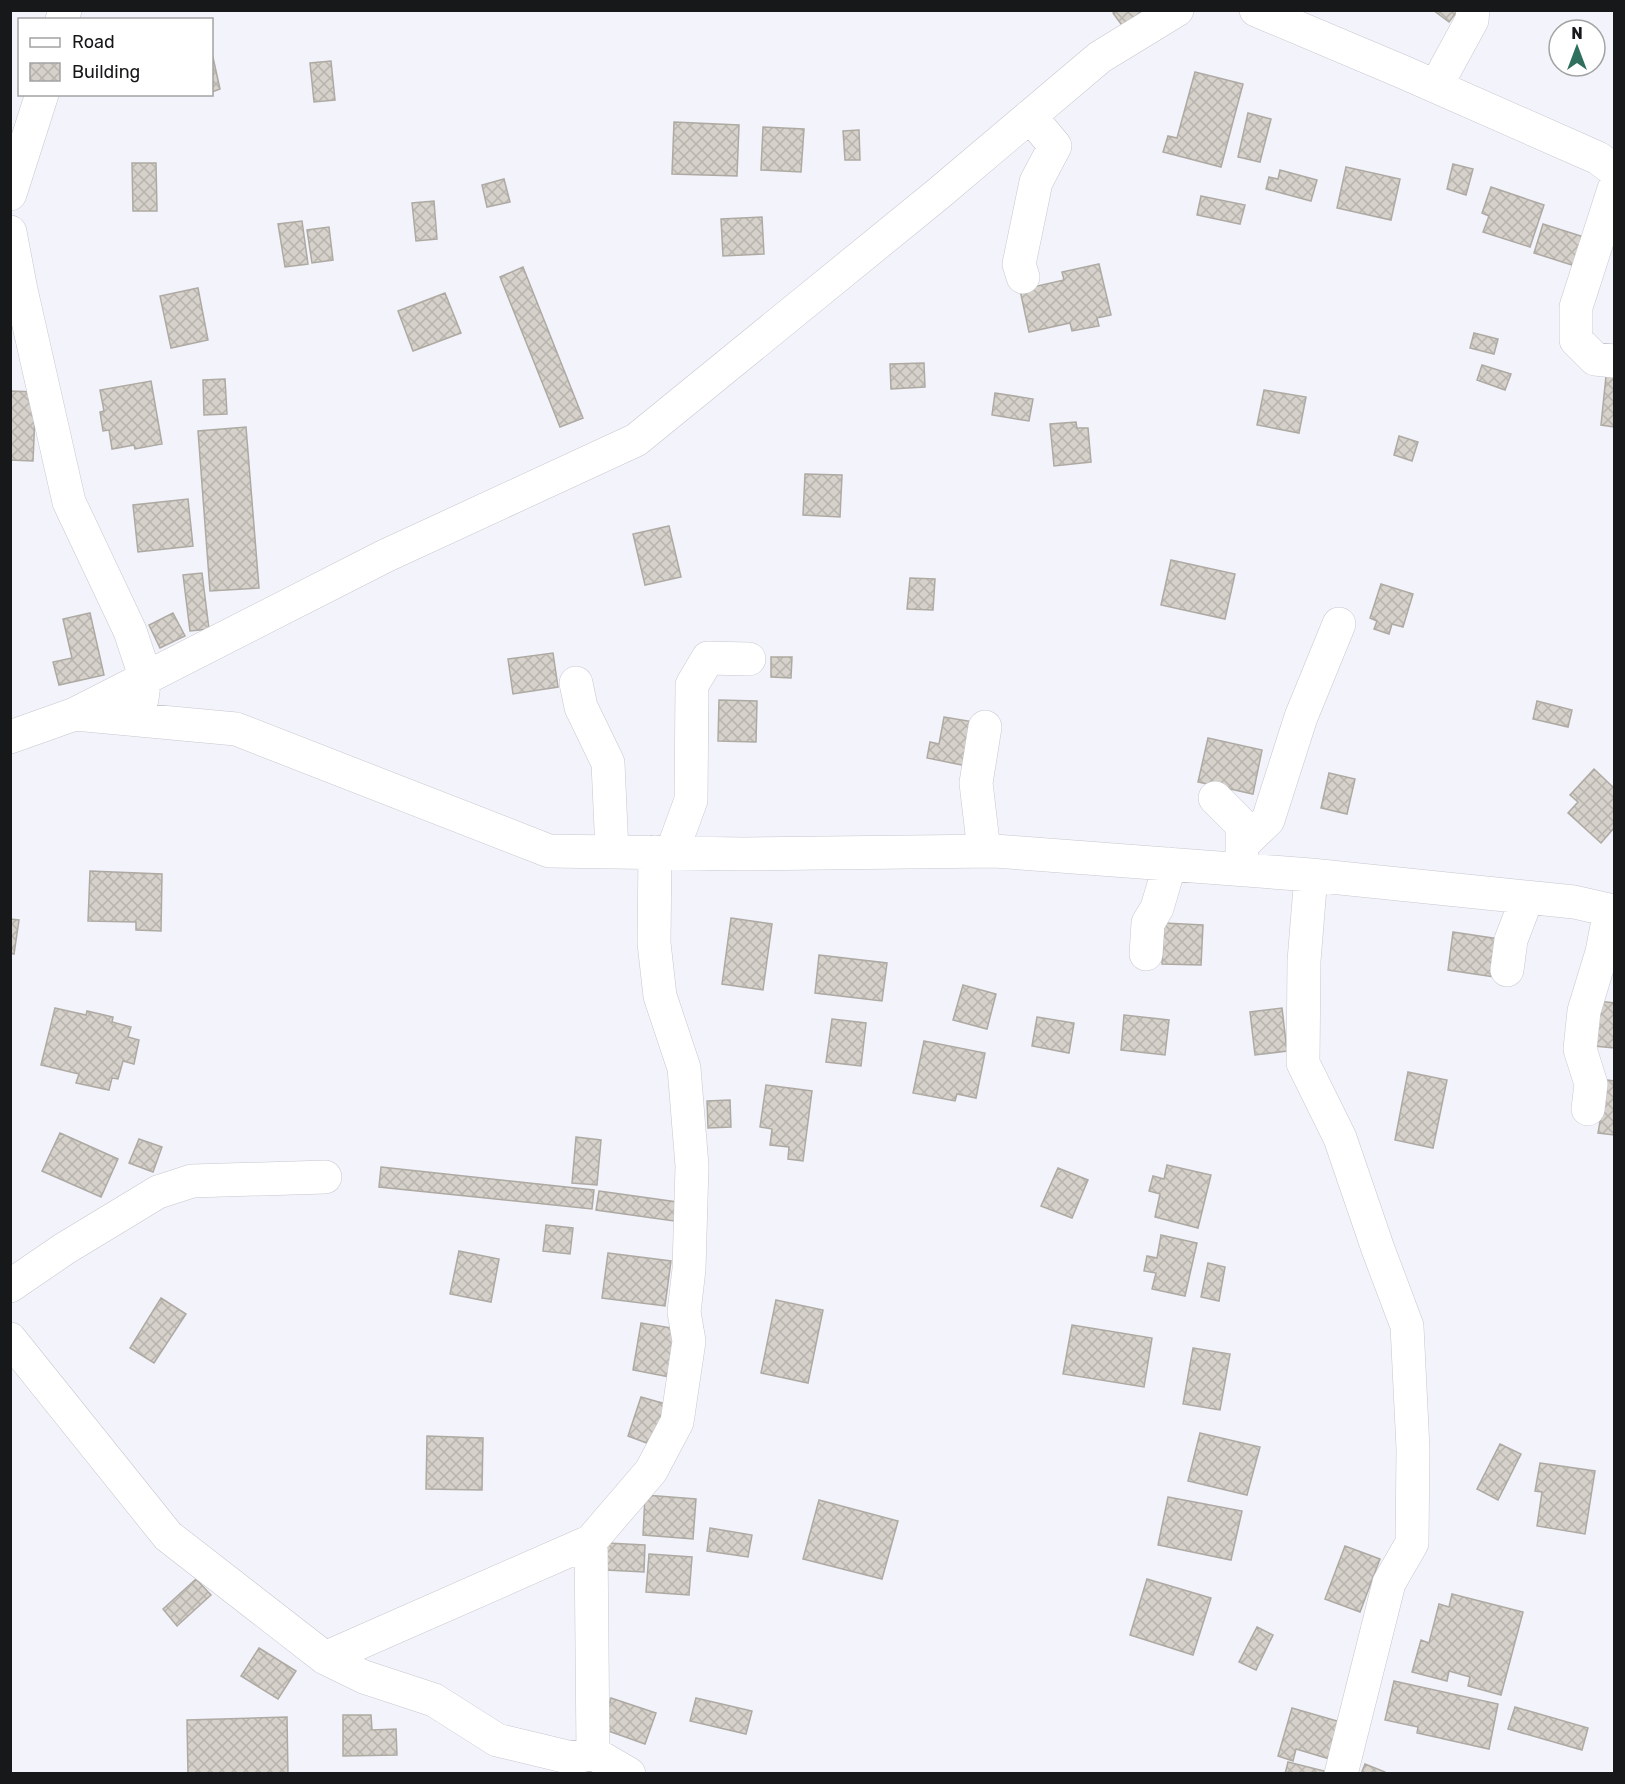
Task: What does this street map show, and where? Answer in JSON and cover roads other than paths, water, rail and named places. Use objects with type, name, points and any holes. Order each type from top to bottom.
[{"type":"street","points":[[10,737],[75,714],[385,556],[636,440],[929,201],[1100,57],[1178,10]]},
{"type":"street","points":[[1256,10],[1598,158],[1614,170]]},
{"type":"street","points":[[1436,87],[1472,20],[1473,10]]},
{"type":"street","points":[[10,194],[41,96]]},
{"type":"street","points":[[1023,277],[1019,264],[1036,182],[1055,146],[1030,116]]},
{"type":"street","points":[[1614,189],[1576,306],[1576,340],[1595,359],[1614,361]]},
{"type":"street","points":[[10,232],[69,502],[130,631],[145,679],[139,720]]},
{"type":"street","points":[[1242,857],[1268,820],[1300,717],[1339,624]]},
{"type":"street","points":[[325,1658],[591,1541],[651,1471],[677,1422],[689,1341],[684,1312],[689,1269],[692,1166],[684,1068],[660,996],[655,953],[663,852],[690,800],[692,685],[708,658],[749,659]]},
{"type":"street","points":[[576,683],[581,707],[608,763],[612,852]]},
{"type":"street","points":[[75,714],[236,729],[549,851],[743,854],[984,851],[1170,864],[1242,857],[1311,875],[1574,902],[1612,911],[1584,1011],[1580,1049],[1591,1084],[1588,1109]]},
{"type":"street","points":[[984,851],[976,783],[985,727]]},
{"type":"street","points":[[1215,798],[1242,825],[1242,857]]},
{"type":"street","points":[[1146,954],[1148,923],[1157,908],[1170,864]]},
{"type":"street","points":[[1311,875],[1304,961],[1303,1063],[1340,1138],[1407,1326],[1413,1449],[1412,1544],[1389,1583],[1341,1773]]},
{"type":"street","points":[[1507,970],[1511,940],[1527,898]]},
{"type":"street","points":[[10,1286],[64,1248],[158,1192],[192,1181],[325,1177]]},
{"type":"street","points":[[10,1339],[168,1536],[325,1658],[364,1677],[434,1701],[497,1740],[572,1758],[593,1753],[629,1773]]},
{"type":"street","points":[[591,1541],[593,1753]]}]
